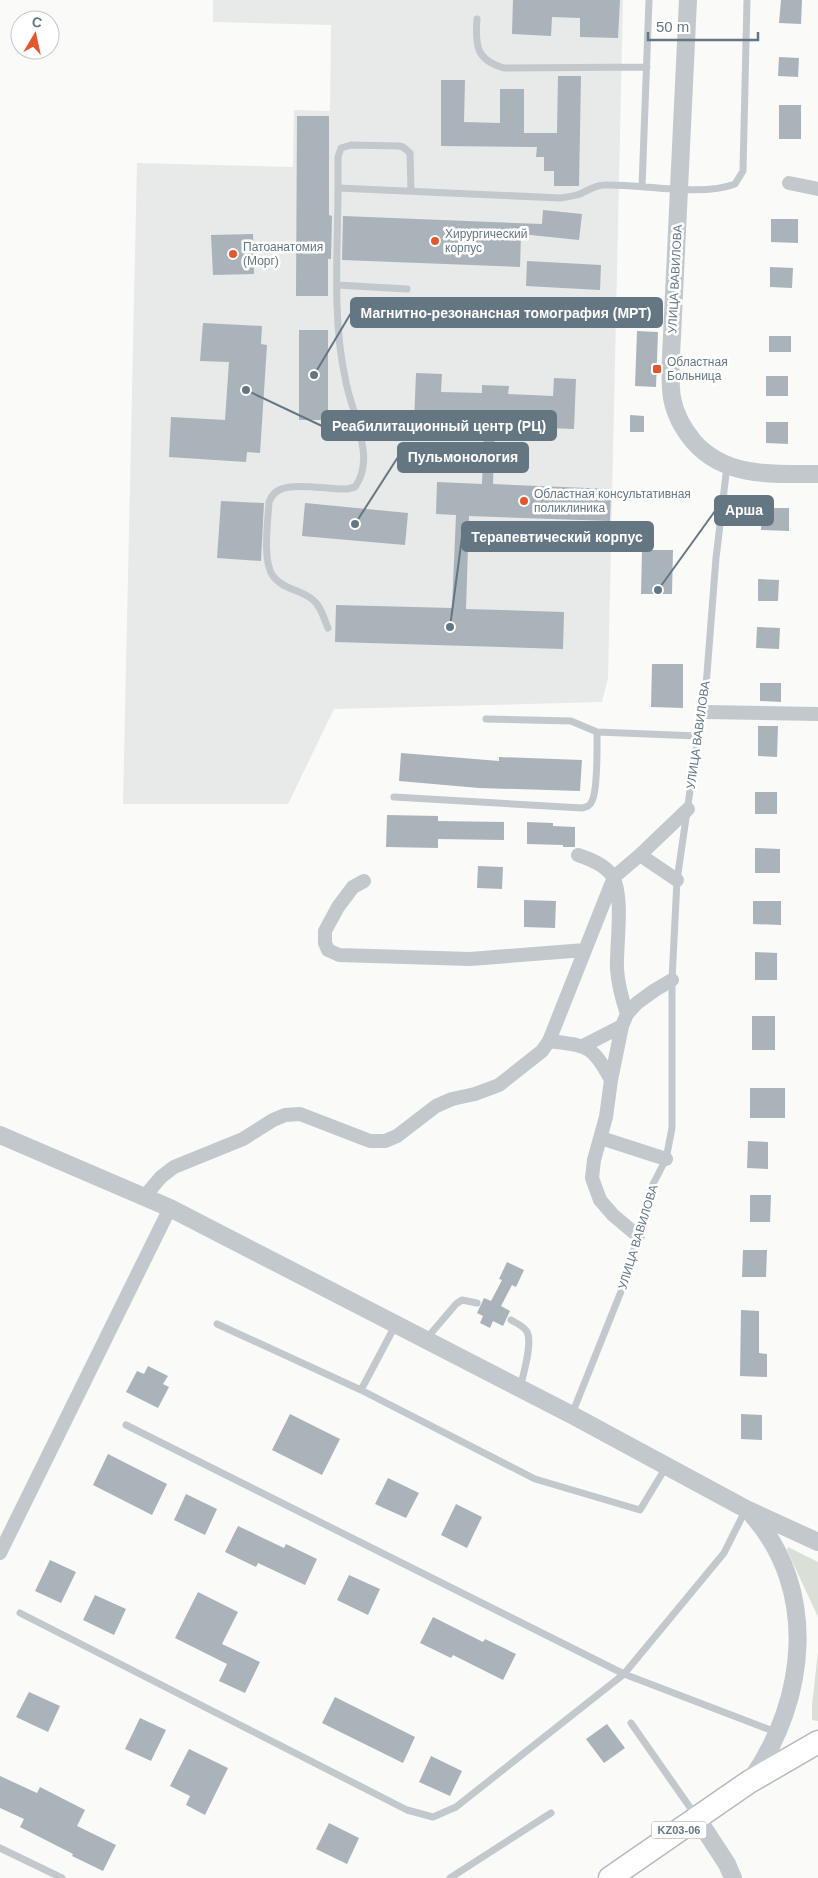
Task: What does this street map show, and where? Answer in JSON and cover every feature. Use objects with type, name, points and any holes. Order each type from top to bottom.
[{"type":"main road","name":"KZ03-06","points":[[610,1878],[749,1782],[818,1742]]},
{"type":"street","name":"УЛИЦА ВАВИЛОВА","points":[[688,0],[672,336],[672,397],[675,411],[688,435],[711,458],[727,466]]},
{"type":"street","points":[[789,183],[818,189]]},
{"type":"street","points":[[727,466],[748,472],[769,474],[818,474]]},
{"type":"street","points":[[704,712],[818,714]]},
{"type":"street","points":[[144,1197],[160,1177],[174,1167],[243,1139],[273,1120],[285,1115],[300,1114],[370,1141],[385,1141],[397,1136],[436,1106],[452,1099],[475,1094],[499,1085],[542,1051],[549,1041],[614,877],[640,855],[688,808]]},
{"type":"street","points":[[578,855],[599,864],[614,877],[618,894],[617,968],[624,1020],[611,1080],[606,1117],[594,1160],[592,1178],[600,1200],[613,1215],[638,1236]]},
{"type":"street","points":[[640,855],[677,880]]},
{"type":"street","points":[[364,881],[353,887],[338,907],[325,931],[325,944],[328,950],[339,955],[470,959],[585,950]]},
{"type":"street","points":[[583,1046],[624,1020],[637,1003],[672,980]]},
{"type":"street","points":[[549,1041],[583,1046],[591,1050],[598,1057],[611,1080]]},
{"type":"street","points":[[0,1135],[170,1208],[572,1415],[746,1509],[818,1542]]},
{"type":"street","points":[[601,1138],[666,1159]]},
{"type":"street","points":[[0,1553],[170,1208]]},
{"type":"street","points":[[746,1509],[776,1542],[793,1580],[801,1605],[803,1630],[801,1658],[793,1694],[766,1759],[749,1782]]},
{"type":"street","points":[[697,1818],[727,1864],[733,1878]]},
{"type":"lane","points":[[642,187],[649,0]]},
{"type":"lane","points":[[338,188],[561,198],[581,193],[597,186],[679,189],[716,188],[735,184],[742,174],[747,0]]},
{"type":"lane","points":[[477,18],[477,43],[481,54],[489,62],[504,68],[646,68]]},
{"type":"lane","points":[[328,628],[318,605],[312,599],[281,583],[273,576],[267,556],[269,502],[272,495],[279,490],[294,487],[347,489],[355,487],[360,481],[364,464],[362,441],[344,377],[339,338],[337,286],[338,156],[341,148],[352,145],[403,147],[410,153],[411,191]]},
{"type":"lane","points":[[337,286],[407,289]]},
{"type":"lane","name":"УЛИЦА ВАВИЛОВА","points":[[572,1415],[626,1279],[650,1190],[666,1159],[672,1128],[672,980],[677,880],[698,736],[704,712],[716,558],[727,466]]},
{"type":"lane","points":[[486,719],[571,721],[597,732],[698,736]]},
{"type":"lane","points":[[394,797],[587,807],[592,801],[595,789],[597,732]]},
{"type":"lane","points":[[426,1340],[456,1304],[462,1300],[476,1303]]},
{"type":"lane","points":[[511,1320],[524,1328],[528,1333],[528,1347],[520,1388]]},
{"type":"lane","points":[[217,1324],[361,1390],[535,1479],[640,1510],[666,1467]]},
{"type":"lane","points":[[361,1390],[396,1324]]},
{"type":"lane","points":[[126,1425],[624,1674],[778,1733]]},
{"type":"lane","points":[[20,1613],[407,1810],[433,1817],[456,1807],[624,1674],[724,1553],[746,1509]]},
{"type":"lane","points":[[631,1723],[697,1818]]},
{"type":"lane","points":[[450,1878],[551,1813]]},
{"type":"lane","points":[[0,1848],[62,1878]]},
{"type":"shaded area","points":[[213,0],[623,0],[608,678],[602,702],[334,709],[288,804],[123,804],[137,163],[293,167],[294,110],[330,111],[331,25],[213,22]]},
{"type":"shaded area","points":[[788,1547],[818,1562],[818,1617],[787,1550]]},
{"type":"shaded area","points":[[818,1652],[818,1721],[812,1720],[812,1705]]},
{"type":"building","points":[[513,0],[620,0],[618,38],[580,37],[580,18],[552,17],[551,36],[512,34]]},
{"type":"building","points":[[781,0],[802,0],[801,24],[779,23]]},
{"type":"building","points":[[779,57],[799,58],[798,77],[778,76]]},
{"type":"building","points":[[558,76],[581,76],[579,186],[554,186],[554,171],[544,171],[544,157],[536,157],[537,147],[441,146],[441,80],[465,80],[464,122],[500,123],[500,89],[524,89],[524,133],[557,133]]},
{"type":"building","points":[[779,105],[801,105],[801,139],[779,139]]},
{"type":"building","points":[[297,116],[329,116],[329,215],[332,216],[331,259],[328,259],[328,296],[296,296]]},
{"type":"building","name":"Хирургический корпус","points":[[543,210],[582,214],[579,240],[521,234],[520,267],[342,260],[343,216],[542,224]]},
{"type":"building","points":[[771,219],[798,219],[798,243],[771,242]]},
{"type":"building","name":"Патоанатомия (Морг)","points":[[253,234],[254,274],[213,275],[211,235]]},
{"type":"building","points":[[527,261],[601,265],[600,290],[526,286]]},
{"type":"building","points":[[770,267],[793,268],[792,288],[770,287]]},
{"type":"building","points":[[203,323],[262,326],[261,344],[267,345],[260,453],[247,452],[246,462],[169,457],[171,417],[225,420],[229,362],[200,361]]},
{"type":"building","points":[[299,330],[328,330],[328,420],[299,420]]},
{"type":"building","points":[[637,331],[658,332],[656,387],[635,386]]},
{"type":"building","points":[[769,336],[791,336],[791,352],[769,352]]},
{"type":"building","points":[[416,373],[442,374],[441,392],[482,393],[482,385],[509,386],[508,394],[553,396],[554,378],[576,379],[574,429],[495,426],[493,484],[611,489],[610,521],[469,516],[466,609],[564,612],[563,649],[335,642],[336,605],[452,608],[456,515],[436,514],[437,482],[482,484],[484,426],[414,423]]},
{"type":"building","points":[[766,376],[788,376],[788,396],[766,396]]},
{"type":"building","points":[[630,415],[644,416],[644,432],[630,432]]},
{"type":"building","points":[[766,422],[788,422],[788,444],[766,443]]},
{"type":"building","points":[[221,501],[264,503],[261,561],[217,558]]},
{"type":"building","points":[[305,503],[408,513],[405,545],[302,536]]},
{"type":"building","points":[[762,508],[789,508],[789,531],[761,530]]},
{"type":"building","points":[[642,550],[673,550],[672,594],[641,594]]},
{"type":"building","points":[[758,579],[779,580],[778,601],[758,601]]},
{"type":"building","points":[[757,627],[780,628],[779,649],[756,648]]},
{"type":"building","points":[[652,664],[683,664],[683,708],[651,707]]},
{"type":"building","points":[[760,683],[781,683],[781,702],[760,701]]},
{"type":"building","points":[[758,726],[778,726],[777,757],[758,756]]},
{"type":"building","points":[[401,753],[499,761],[499,757],[582,760],[580,791],[479,788],[399,781]]},
{"type":"building","points":[[755,792],[777,792],[777,814],[755,814]]},
{"type":"building","points":[[387,815],[438,816],[438,821],[504,822],[504,840],[438,839],[438,848],[386,847]]},
{"type":"building","points":[[527,822],[553,823],[553,826],[575,827],[575,847],[527,844]]},
{"type":"building","points":[[755,848],[780,849],[780,873],[755,873]]},
{"type":"building","points":[[478,866],[503,867],[502,889],[477,888]]},
{"type":"building","points":[[524,900],[556,901],[555,928],[524,927]]},
{"type":"building","points":[[753,901],[781,901],[781,925],[753,924]]},
{"type":"building","points":[[755,952],[777,953],[777,980],[755,980]]},
{"type":"building","points":[[752,1016],[775,1016],[775,1050],[752,1050]]},
{"type":"building","points":[[750,1088],[785,1088],[785,1118],[750,1118]]},
{"type":"building","points":[[748,1141],[768,1142],[768,1169],[747,1168]]},
{"type":"building","points":[[750,1195],[771,1195],[770,1222],[750,1222]]},
{"type":"building","points":[[743,1250],[767,1250],[766,1277],[742,1277]]},
{"type":"building","points":[[507,1262],[524,1270],[516,1287],[512,1285],[501,1306],[510,1311],[503,1326],[493,1321],[490,1328],[480,1323],[483,1316],[477,1313],[484,1298],[491,1301],[502,1280],[499,1279]]},
{"type":"building","points":[[741,1310],[759,1311],[759,1353],[767,1354],[767,1377],[740,1376]]},
{"type":"building","points":[[148,1366],[168,1376],[163,1384],[169,1387],[158,1408],[126,1392],[137,1371],[144,1374]]},
{"type":"building","points":[[290,1414],[340,1439],[322,1475],[272,1450]]},
{"type":"building","points":[[741,1414],[762,1415],[762,1440],[741,1439]]},
{"type":"building","points":[[108,1454],[167,1484],[152,1515],[93,1485]]},
{"type":"building","points":[[388,1478],[419,1493],[406,1518],[375,1504]]},
{"type":"building","points":[[186,1494],[217,1509],[205,1535],[174,1520]]},
{"type":"building","points":[[456,1504],[482,1517],[467,1548],[441,1535]]},
{"type":"building","points":[[238,1526],[284,1548],[286,1544],[317,1559],[305,1585],[258,1563],[256,1567],[225,1552]]},
{"type":"building","points":[[50,1560],[76,1572],[61,1603],[35,1591]]},
{"type":"building","points":[[349,1575],[380,1589],[368,1615],[337,1600]]},
{"type":"building","points":[[198,1592],[238,1612],[222,1644],[260,1662],[245,1693],[219,1681],[227,1664],[175,1638]]},
{"type":"building","points":[[95,1595],[126,1609],[114,1635],[83,1620]]},
{"type":"building","points":[[433,1617],[483,1642],[485,1639],[516,1654],[503,1680],[453,1655],[451,1658],[420,1643]]},
{"type":"building","points":[[29,1692],[60,1706],[48,1732],[16,1717]]},
{"type":"building","points":[[335,1697],[415,1737],[403,1763],[322,1723]]},
{"type":"building","points":[[140,1718],[166,1730],[151,1761],[125,1749]]},
{"type":"building","points":[[607,1724],[625,1748],[604,1763],[586,1739]]},
{"type":"building","points":[[189,1749],[228,1768],[205,1815],[186,1805],[190,1796],[170,1786]]},
{"type":"building","points":[[431,1756],[462,1771],[450,1796],[419,1782]]},
{"type":"building","points":[[0,1776],[37,1793],[40,1787],[85,1810],[77,1826],[116,1845],[103,1871],[20,1827],[24,1819],[0,1808]]},
{"type":"building","points":[[329,1823],[359,1838],[347,1864],[316,1849]]},
{"type":"place","name":"Хирургический корпус","points":[[435,241]]},
{"type":"place","name":"Патоанатомия (Морг)","points":[[233,254]]},
{"type":"place","name":"Областная Больница","points":[[657,369]]},
{"type":"place","name":"Магнитно-резонансная томография (МРТ)","points":[[314,375]]},
{"type":"place","name":"Реабилитационный центр (РЦ)","points":[[246,390]]},
{"type":"place","name":"Областная консультативная поликлиника","points":[[524,501]]},
{"type":"place","name":"Пульмонология","points":[[355,524]]},
{"type":"place","name":"Арша","points":[[658,590]]},
{"type":"place","name":"Терапевтический корпус","points":[[450,627]]}]
